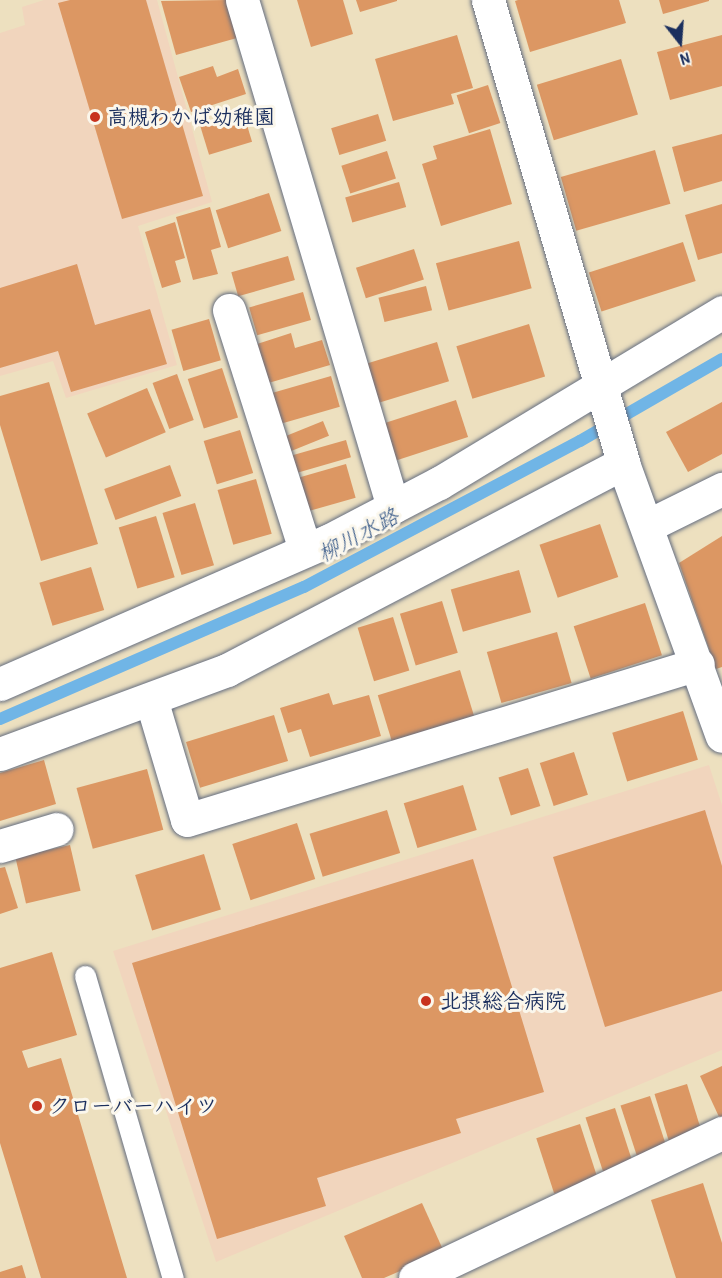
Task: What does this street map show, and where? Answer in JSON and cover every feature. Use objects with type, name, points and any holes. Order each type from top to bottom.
[{"type":"street","points":[[242,0],[393,507]]},
{"type":"street","points":[[488,0],[620,455],[698,664],[722,736]]},
{"type":"street","points":[[230,310],[305,550]]},
{"type":"street","points":[[0,684],[305,550],[393,507],[603,394],[722,312]]},
{"type":"street","points":[[0,754],[227,670],[620,455]]},
{"type":"street","points":[[647,526],[722,489]]},
{"type":"street","points":[[151,699],[187,820],[698,664]]},
{"type":"street","points":[[0,846],[57,829]]},
{"type":"street","points":[[415,1278],[722,1133]]},
{"type":"lane","points":[[85,976],[173,1278]]},
{"type":"shaded area","name":"高槻わかば幼稚園","points":[[44,0],[157,0],[212,202],[138,226],[177,365],[66,398],[53,361],[0,376],[0,33],[25,25],[22,7]]},
{"type":"shaded area","name":"北摂総合病院","points":[[709,765],[722,805],[722,1050],[216,1262],[113,951]]},
{"type":"building","points":[[70,0],[146,0],[203,196],[122,219],[58,3]]},
{"type":"building","points":[[226,0],[237,38],[176,55],[161,1]]},
{"type":"building","points":[[297,0],[343,0],[353,34],[311,47]]},
{"type":"building","points":[[356,0],[397,0],[397,1],[360,12]]},
{"type":"building","points":[[619,0],[626,23],[530,52],[515,1]]},
{"type":"building","points":[[659,0],[709,0],[709,1],[663,14]]},
{"type":"building","points":[[457,35],[473,88],[451,94],[454,104],[393,121],[375,59]]},
{"type":"building","points":[[722,35],[722,86],[670,100],[657,52]]},
{"type":"building","points":[[621,59],[638,114],[554,140],[537,85]]},
{"type":"building","points":[[213,66],[217,77],[238,69],[246,94],[191,112],[179,77]]},
{"type":"building","points":[[488,85],[500,123],[469,133],[457,95]]},
{"type":"building","points":[[243,112],[252,142],[209,155],[200,125]]},
{"type":"building","points":[[378,114],[386,141],[339,155],[331,128]]},
{"type":"building","points":[[490,129],[512,204],[441,226],[422,164],[437,159],[433,146]]},
{"type":"building","points":[[722,134],[722,181],[684,192],[672,147]]},
{"type":"building","points":[[655,150],[670,204],[576,231],[561,177]]},
{"type":"building","points":[[387,151],[396,179],[350,193],[341,166]]},
{"type":"building","points":[[399,182],[406,207],[352,222],[345,197]]},
{"type":"building","points":[[269,193],[281,231],[228,248],[216,210]]},
{"type":"building","points":[[722,204],[722,253],[698,260],[685,215]]},
{"type":"building","points":[[210,207],[221,247],[211,250],[218,274],[193,280],[176,217]]},
{"type":"building","points":[[175,222],[185,258],[175,261],[181,282],[162,288],[145,232]]},
{"type":"building","points":[[519,241],[532,288],[449,311],[436,263]]},
{"type":"building","points":[[683,242],[696,281],[602,312],[589,273]]},
{"type":"building","points":[[414,249],[424,279],[366,298],[356,268]]},
{"type":"building","points":[[288,256],[295,280],[238,296],[231,272]]},
{"type":"building","points":[[77,264],[95,325],[150,309],[167,364],[71,392],[58,351],[0,368],[0,288]]},
{"type":"building","points":[[426,286],[432,310],[385,322],[378,298]]},
{"type":"building","points":[[303,292],[311,320],[257,335],[249,307]]},
{"type":"building","points":[[209,319],[221,360],[183,371],[172,330]]},
{"type":"building","points":[[529,324],[545,377],[472,399],[456,346]]},
{"type":"building","points":[[291,333],[295,348],[322,340],[330,365],[265,384],[254,345]]},
{"type":"building","points":[[437,342],[449,381],[377,403],[365,364]]},
{"type":"building","points":[[222,368],[238,417],[204,429],[188,379]]},
{"type":"building","points":[[177,374],[194,420],[169,429],[153,383]]},
{"type":"building","points":[[331,376],[340,407],[277,425],[269,394]]},
{"type":"building","points":[[49,382],[98,544],[41,561],[0,425],[0,396]]},
{"type":"building","points":[[147,388],[166,432],[106,458],[87,413]]},
{"type":"building","points":[[456,400],[468,437],[394,461],[382,424]]},
{"type":"building","points":[[722,402],[722,454],[688,472],[666,432]]},
{"type":"building","points":[[323,421],[329,436],[286,453],[280,438]]},
{"type":"building","points":[[240,430],[253,473],[217,484],[204,441]]},
{"type":"building","points":[[346,440],[351,457],[290,475],[285,457]]},
{"type":"building","points":[[346,464],[356,498],[302,513],[292,479]]},
{"type":"building","points":[[170,465],[181,496],[116,520],[104,489]]},
{"type":"building","points":[[256,479],[272,534],[233,545],[218,490]]},
{"type":"building","points":[[195,503],[214,565],[181,575],[162,513]]},
{"type":"building","points":[[156,516],[175,577],[137,589],[119,527]]},
{"type":"building","points":[[600,524],[618,577],[558,598],[539,545]]},
{"type":"building","points":[[722,536],[722,667],[716,669],[679,563]]},
{"type":"building","points":[[91,567],[104,610],[53,626],[39,583]]},
{"type":"building","points":[[519,570],[531,612],[463,632],[451,590]]},
{"type":"building","points":[[442,601],[458,653],[416,666],[400,614]]},
{"type":"building","points":[[645,603],[662,655],[591,678],[574,626]]},
{"type":"building","points":[[393,617],[409,671],[374,681],[358,628]]},
{"type":"building","points":[[557,632],[572,683],[501,703],[487,652]]},
{"type":"building","points":[[460,670],[475,718],[392,743],[378,695]]},
{"type":"building","points":[[329,693],[333,705],[369,695],[381,736],[310,757],[301,729],[288,733],[280,708]]},
{"type":"building","points":[[683,711],[698,760],[627,781],[612,733]]},
{"type":"building","points":[[274,715],[288,761],[200,788],[186,742]]},
{"type":"building","points":[[574,752],[588,795],[554,806],[540,763]]},
{"type":"building","points":[[44,760],[56,804],[0,821],[0,773]]},
{"type":"building","points":[[528,768],[540,806],[511,816],[499,778]]},
{"type":"building","points":[[147,769],[163,830],[93,849],[76,788]]},
{"type":"building","points":[[463,785],[477,830],[417,848],[404,803]]},
{"type":"building","points":[[387,810],[400,853],[323,877],[310,834]]},
{"type":"building","points":[[705,810],[722,866],[722,991],[605,1027],[553,857]]},
{"type":"building","points":[[297,823],[315,879],[251,900],[232,844]]},
{"type":"building","points":[[70,845],[81,891],[26,903],[15,858]]},
{"type":"building","points":[[204,854],[221,909],[152,931],[135,875]]},
{"type":"building","points":[[473,859],[544,1092],[456,1119],[461,1133],[317,1178],[326,1206],[217,1239],[132,963]]},
{"type":"building","points":[[5,867],[18,908],[0,914],[0,868]]},
{"type":"building","name":"クローバーハイツ","points":[[52,952],[77,1035],[22,1051],[28,1068],[61,1058],[127,1278],[41,1278],[0,1143],[0,968]]},
{"type":"building","points":[[722,1066],[722,1118],[720,1119],[700,1076]]},
{"type":"building","points":[[687,1084],[702,1133],[669,1143],[654,1094]]},
{"type":"building","points":[[650,1096],[668,1150],[638,1160],[621,1106]]},
{"type":"building","points":[[615,1108],[633,1163],[603,1173],[586,1118]]},
{"type":"building","points":[[580,1124],[598,1179],[554,1193],[536,1138]]},
{"type":"building","points":[[703,1183],[722,1243],[722,1278],[676,1278],[651,1200]]},
{"type":"building","points":[[422,1203],[444,1252],[384,1278],[362,1278],[344,1236]]},
{"type":"building","points":[[22,1265],[26,1278],[0,1278],[0,1272]]},
{"type":"waterway","name":"柳川水路","points":[[0,719],[304,587],[580,441],[722,359]]},
{"type":"place","name":"高槻わかば幼稚園","points":[[95,117]]},
{"type":"place","name":"北摂総合病院","points":[[426,1001]]},
{"type":"place","name":"クローバーハイツ","points":[[37,1106]]}]
